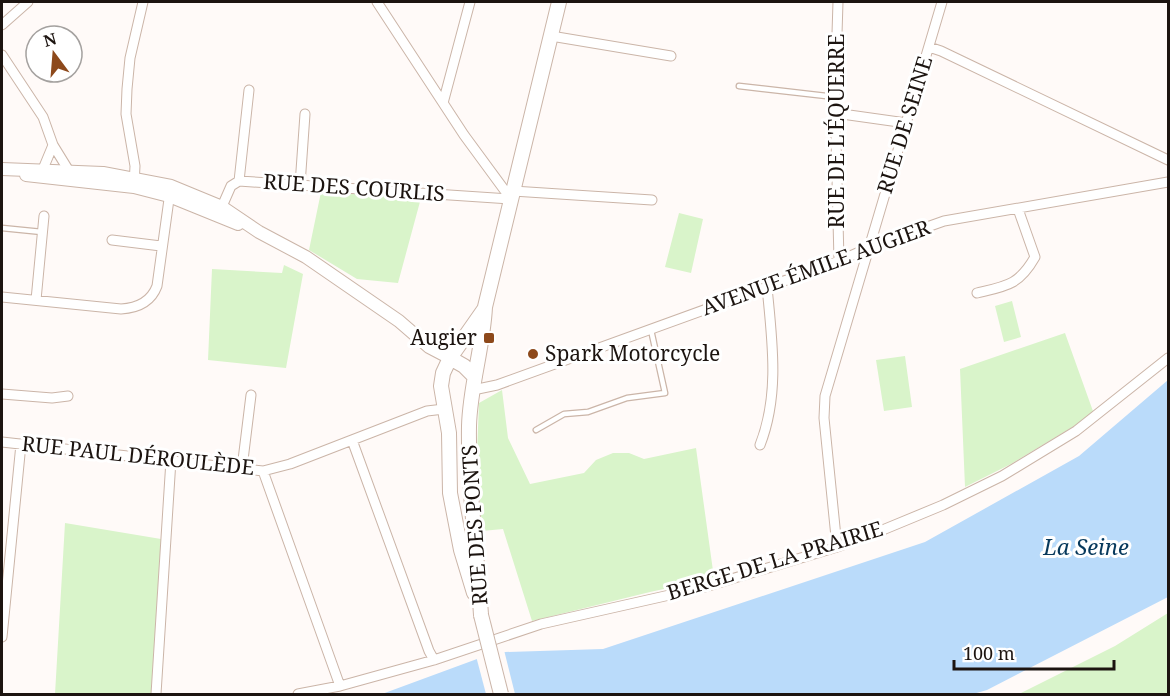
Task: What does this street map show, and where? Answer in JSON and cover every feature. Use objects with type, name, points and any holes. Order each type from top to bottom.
[{"type":"main road","points":[[474,384],[484,335],[485,307],[559,2]]},
{"type":"main road","points":[[474,384],[464,366],[450,358],[485,307]]},
{"type":"main road","name":"RUE DES PONTS","points":[[450,358],[443,373],[441,386],[448,433],[450,493],[461,550],[481,615]]},
{"type":"main road","name":"RUE DES PONTS","points":[[474,384],[469,474],[481,615]]},
{"type":"main road","points":[[444,409],[471,407]]},
{"type":"main road","points":[[481,615],[501,694]]},
{"type":"street","points":[[2,25],[28,2]]},
{"type":"street","points":[[135,182],[135,165],[126,114],[127,89],[130,58],[143,2]]},
{"type":"street","points":[[377,2],[464,135],[512,195]]},
{"type":"street","points":[[443,103],[470,2]]},
{"type":"street","name":"RUE DE L'ÉQUERRE","points":[[838,2],[835,113],[839,261]]},
{"type":"street","name":"RUE DE SEINE","points":[[837,547],[824,418],[825,396],[942,2]]},
{"type":"street","points":[[551,36],[671,56]]},
{"type":"street","points":[[929,47],[1168,160]]},
{"type":"street","points":[[2,56],[43,117],[68,176]]},
{"type":"street","points":[[239,181],[249,90]]},
{"type":"street","points":[[835,113],[906,123]]},
{"type":"street","points":[[300,185],[305,114]]},
{"type":"street","points":[[43,174],[53,145]]},
{"type":"street","points":[[2,170],[135,182],[170,191],[220,211],[306,256],[399,321],[429,346],[450,358]]},
{"type":"street","name":"RUE DES COURLIS","points":[[220,211],[231,186],[239,181],[652,200]]},
{"type":"street","name":"AVENUE ÉMILE AUGIER","points":[[474,384],[497,385],[944,221],[1168,182]]},
{"type":"street","points":[[2,297],[121,309],[132,309],[146,302],[155,293],[157,286],[170,191]]},
{"type":"street","points":[[977,293],[1006,286],[1026,273],[1035,257],[1018,209]]},
{"type":"street","points":[[36,300],[44,216]]},
{"type":"street","points":[[112,240],[161,246]]},
{"type":"street","points":[[760,445],[768,424],[774,369],[767,287]]},
{"type":"street","name":"BERGE DE LA PRAIRIE","points":[[298,694],[340,686],[434,660],[541,624],[705,587],[837,547],[943,505],[1002,476],[1076,431],[1168,358]]},
{"type":"street","points":[[2,394],[52,398],[68,396]]},
{"type":"street","points":[[242,468],[251,395]]},
{"type":"street","name":"RUE PAUL DÉROULÈDE","points":[[2,442],[263,471],[290,464],[427,411],[444,409]]},
{"type":"street","points":[[352,440],[434,660]]},
{"type":"street","points":[[2,637],[21,444]]},
{"type":"street","points":[[156,694],[171,460]]},
{"type":"street","points":[[263,471],[340,686]]},
{"type":"lane","points":[[739,86],[835,97]]},
{"type":"lane","points":[[2,228],[42,232]]},
{"type":"lane","points":[[536,430],[564,414],[588,411],[627,399],[665,393],[650,328]]},
{"type":"green space","points":[[321,192],[421,198],[398,283],[357,279],[309,250]]},
{"type":"green space","points":[[679,213],[703,219],[691,273],[665,267]]},
{"type":"green space","points":[[284,265],[303,274],[286,368],[208,360],[212,269],[282,273]]},
{"type":"green space","points":[[1012,301],[1021,337],[1004,342],[995,306]]},
{"type":"green space","points":[[1065,333],[1094,414],[1011,464],[965,487],[960,369]]},
{"type":"green space","points":[[905,356],[912,407],[884,411],[876,360]]},
{"type":"green space","points":[[502,390],[508,438],[530,484],[584,473],[596,460],[613,453],[629,453],[644,459],[696,448],[714,578],[532,621],[503,529],[482,531],[477,453],[479,403]]},
{"type":"green space","points":[[65,523],[161,539],[151,694],[55,694]]},
{"type":"green space","points":[[1168,613],[1168,694],[1019,694],[1115,646]]},
{"type":"water","name":"La Seine","points":[[1168,380],[1168,597],[987,690],[973,694],[382,694],[477,659],[505,652],[603,649],[925,542],[1079,456]]},
{"type":"pier","points":[[504,650],[515,694],[486,694],[476,656]]},
{"type":"place","name":"Augier","points":[[489,338]]},
{"type":"place","name":"Spark Motorcycle","points":[[533,354]]}]
